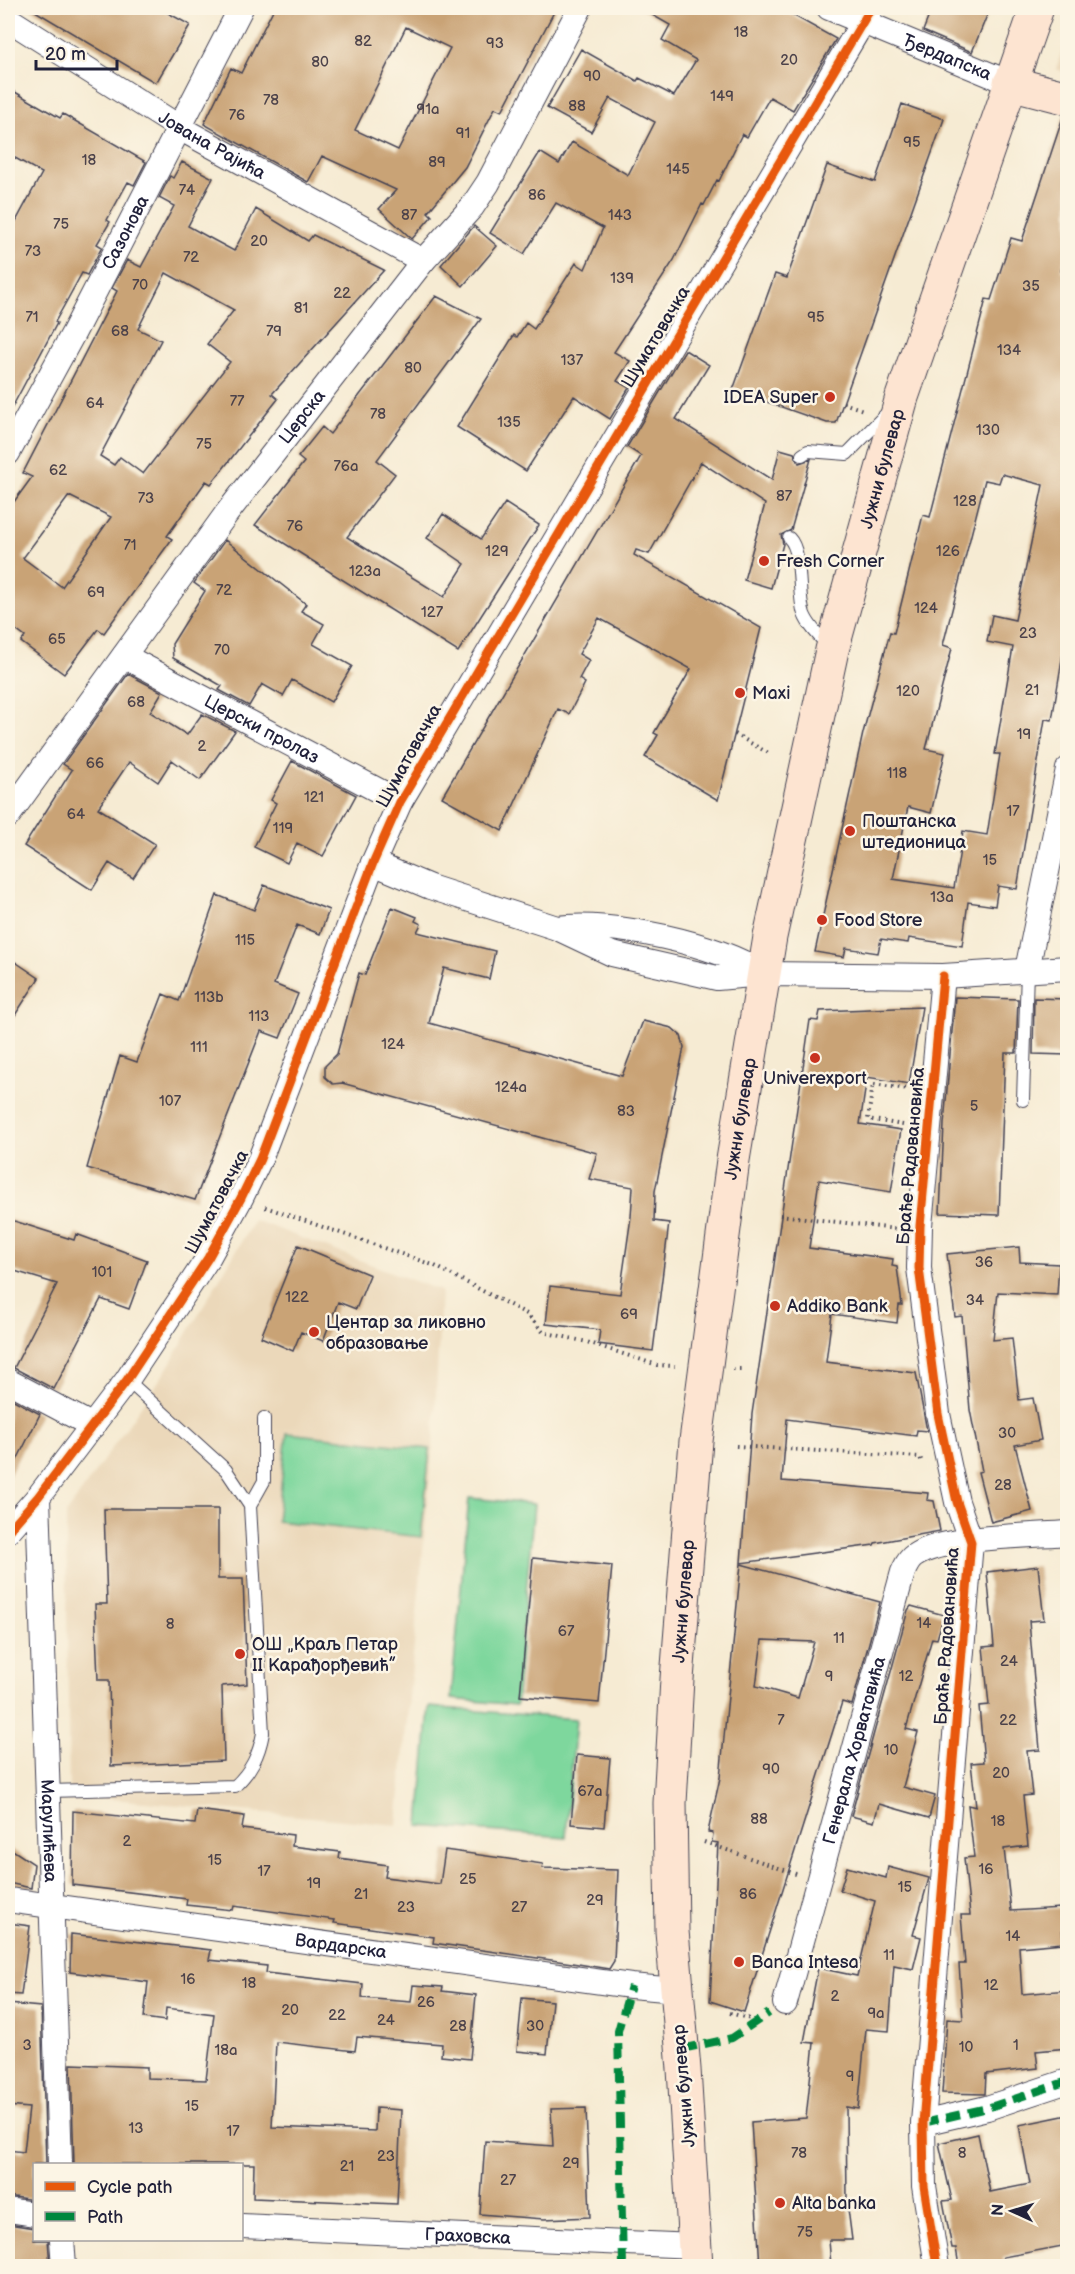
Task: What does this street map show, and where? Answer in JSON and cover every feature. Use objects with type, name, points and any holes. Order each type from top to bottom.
[{"type":"main road","name":"Јужни булевар","points":[[695,2256],[669,1866],[670,1803],[696,1441],[733,1160],[763,974],[790,835],[832,650],[902,397],[1037,8]]},
{"type":"main road","name":"Ђердапска","points":[[1010,83],[1068,98]]},
{"type":"street","name":"Сазонова","points":[[8,453],[241,8]]},
{"type":"street","name":"Церска","points":[[8,816],[227,513],[423,261],[458,224],[488,183],[580,8]]},
{"type":"street","name":"Ђердапска","points":[[830,8],[866,15],[1010,83]]},
{"type":"street","name":"Шуматовачка","points":[[8,1532],[38,1497],[127,1380],[208,1258],[242,1198],[269,1137],[373,863],[400,802],[866,15]]},
{"type":"street","name":"Јована Рајића","points":[[8,19],[179,128],[423,261]]},
{"type":"street","name":"Церски пролаз","points":[[124,656],[400,802]]},
{"type":"street","points":[[1027,970],[1068,769]]},
{"type":"street","points":[[373,863],[430,888],[557,928],[582,925],[618,929],[709,949],[745,962],[763,974],[943,976],[1068,968]]},
{"type":"street","name":"Браће Радовановића","points":[[937,2266],[924,2186],[923,2123],[971,1542],[957,1502],[950,1469],[931,1415],[919,1268],[920,1226],[943,976]]},
{"type":"street","points":[[8,1381],[93,1426]]},
{"type":"street","name":"Марулићева","points":[[38,1497],[60,2163]]},
{"type":"street","name":"Генерала Хорватовића","points":[[785,2003],[903,1572],[914,1556],[938,1548],[971,1542],[1068,1533]]},
{"type":"street","name":"Вардарска","points":[[8,1900],[631,1986],[676,1990]]},
{"type":"street","points":[[923,2123],[987,2108],[1068,2081]]},
{"type":"street","points":[[8,2210],[33,2214]]},
{"type":"street","name":"Граховска","points":[[243,2226],[695,2256]]},
{"type":"street","points":[[62,2241],[64,2266]]},
{"type":"lane","points":[[802,455],[808,451],[847,454],[902,397]]},
{"type":"lane","points":[[789,538],[796,548],[799,586],[805,615],[832,650]]},
{"type":"lane","points":[[1023,1100],[1027,970]]},
{"type":"lane","points":[[49,1791],[235,1786],[245,1777],[260,1753],[263,1733],[250,1506],[226,1470],[127,1380]]},
{"type":"lane","points":[[250,1506],[264,1481],[264,1418]]},
{"type":"path","points":[[843,403],[863,410]]},
{"type":"path","points":[[735,734],[770,754]]},
{"type":"path","points":[[906,1125],[868,1119],[873,1084],[919,1091]]},
{"type":"path","points":[[242,1198],[433,1264],[527,1314],[543,1332],[587,1342],[657,1365],[681,1366]]},
{"type":"path","points":[[780,1215],[908,1231]]},
{"type":"path","points":[[736,1446],[920,1457],[928,1470],[950,1469]]},
{"type":"path","points":[[704,1842],[796,1873]]},
{"type":"path","points":[[729,2013],[757,2021]]},
{"type":"shaded area","points":[[1067,35],[1067,73],[1056,69]]},
{"type":"shaded area","name":"ОШ „Краљ Петар II Карађорђевић”","points":[[254,1220],[441,1291],[434,1434],[397,1825],[69,1795],[66,1514],[165,1372]]},
{"type":"green space","points":[[287,1433],[430,1449],[421,1537],[277,1521]]},
{"type":"green space","points":[[469,1498],[534,1504],[516,1705],[451,1699]]},
{"type":"green space","points":[[429,1707],[576,1719],[566,1837],[419,1826]]},
{"type":"building","points":[[30,8],[159,8],[190,25],[156,83]]},
{"type":"building","points":[[274,8],[556,8],[502,111],[495,108],[465,167],[428,212],[432,216],[412,239],[379,209],[396,190],[322,156],[308,182],[204,124],[231,68],[241,73]],"holes":[[[406,27],[450,48],[398,150],[355,130]]]},
{"type":"building","points":[[640,8],[780,8],[836,39],[793,110],[770,97],[747,137],[742,134],[719,181],[717,180],[704,205],[702,204],[674,260],[614,352],[630,361],[617,381],[629,388],[610,419],[574,396],[526,471],[457,427],[514,335],[517,337],[526,323],[534,329],[576,263],[585,269],[603,228],[556,203],[524,254],[490,233],[540,152],[559,164],[572,142],[628,175],[655,122],[610,98],[591,132],[547,108],[581,49],[637,81],[639,78],[674,96],[696,60],[662,40],[670,25]]},
{"type":"building","points":[[932,8],[990,8],[972,52],[923,31]]},
{"type":"building","points":[[8,88],[60,118],[63,114],[146,162],[134,185],[128,182],[107,220],[110,222],[97,244],[102,247],[87,275],[82,273],[8,415],[8,236],[42,173],[8,154]]},
{"type":"building","points":[[902,104],[944,119],[836,423],[827,423],[733,390],[775,274],[787,278],[827,165],[875,182]]},
{"type":"building","points":[[1063,117],[1068,118],[1068,244],[1061,271],[1068,272],[1068,647],[1064,647],[1052,720],[1045,719],[1017,889],[998,886],[995,906],[968,902],[962,946],[909,938],[908,943],[881,939],[878,953],[846,948],[844,957],[815,952],[863,733],[890,632],[894,633],[923,515],[930,517],[986,299],[991,300],[1011,238],[1022,241]],"holes":[[[1002,474],[1043,485],[1015,620],[992,615],[987,642],[1013,647],[995,754],[1000,754],[987,835],[963,831],[954,888],[893,879],[908,807],[931,813],[945,753],[926,749],[952,648],[943,645],[985,480],[999,483]]]},
{"type":"building","points":[[182,162],[213,178],[188,226],[234,251],[256,209],[308,241],[313,235],[384,270],[272,394],[278,399],[211,484],[206,481],[167,536],[172,539],[104,633],[98,629],[64,674],[21,642],[25,637],[8,624],[8,510],[32,477],[23,473],[117,291],[112,288],[127,260],[141,267],[174,206],[159,198],[170,176],[173,178]],"holes":[[[166,273],[234,310],[207,344],[230,362],[143,474],[120,457],[114,465],[100,456],[161,340],[138,329]],[[69,496],[111,517],[62,587],[23,558]]]},
{"type":"building","points":[[474,226],[497,246],[463,286],[441,265]]},
{"type":"building","points":[[436,296],[481,319],[377,460],[395,474],[347,537],[444,597],[465,564],[427,538],[443,514],[481,539],[505,503],[539,525],[458,652],[255,525],[304,462],[298,457],[322,427],[330,434]]},
{"type":"building","points":[[685,350],[709,365],[676,419],[772,480],[780,449],[794,453],[799,463],[811,459],[791,530],[781,535],[783,544],[771,588],[744,580],[765,504],[701,462],[649,554],[636,550],[634,555],[761,628],[718,800],[645,757],[658,735],[654,733],[691,669],[599,618],[579,654],[589,660],[579,679],[585,683],[569,714],[558,709],[502,831],[442,797],[641,456],[627,447]]},
{"type":"building","points":[[225,540],[306,604],[301,611],[324,624],[313,644],[352,666],[331,702],[292,680],[283,696],[262,684],[249,706],[219,690],[222,686],[173,658],[172,644],[205,591],[194,583]]},
{"type":"building","points":[[128,674],[162,692],[150,712],[187,735],[202,714],[235,731],[200,780],[172,760],[158,782],[129,762],[98,808],[155,844],[133,878],[109,863],[92,890],[24,846],[72,770],[63,764]]},
{"type":"building","points":[[292,761],[356,795],[323,856],[297,843],[287,863],[254,847],[276,803],[271,800]]},
{"type":"building","points":[[264,885],[329,910],[320,934],[297,925],[274,984],[298,994],[280,1038],[261,1031],[195,1200],[87,1168],[120,1056],[137,1062],[163,994],[179,1001],[217,895],[254,910]]},
{"type":"building","points":[[392,907],[417,917],[415,921],[421,924],[417,932],[495,951],[489,979],[444,968],[429,1023],[622,1076],[643,1021],[672,1028],[681,1036],[684,1047],[655,1191],[654,1221],[669,1223],[653,1351],[598,1344],[600,1330],[546,1324],[550,1286],[620,1294],[633,1187],[589,1179],[597,1153],[342,1083],[333,1084],[325,1077],[325,1066],[337,1054],[359,973],[365,975]]},
{"type":"building","points":[[8,957],[39,978],[8,1026]]},
{"type":"building","points":[[955,997],[1018,999],[1016,1053],[1005,1053],[999,1215],[940,1213],[944,1124]]},
{"type":"building","points":[[1034,998],[1068,999],[1068,1055],[1033,1054]]},
{"type":"building","points":[[922,1007],[909,1084],[867,1077],[860,1124],[901,1130],[891,1192],[819,1180],[809,1248],[893,1259],[892,1266],[897,1267],[902,1305],[899,1305],[897,1323],[832,1314],[826,1362],[916,1373],[927,1431],[917,1430],[916,1436],[787,1419],[782,1481],[928,1493],[927,1500],[934,1501],[940,1531],[874,1545],[741,1563],[752,1414],[810,1020],[818,1021],[820,1011]]},
{"type":"building","points":[[8,1219],[74,1240],[76,1234],[147,1260],[129,1309],[101,1299],[54,1389],[14,1368],[57,1284],[8,1269]]},
{"type":"building","points":[[298,1245],[370,1275],[356,1309],[338,1302],[323,1341],[301,1332],[293,1351],[261,1337]]},
{"type":"building","points":[[1019,1247],[1020,1262],[1059,1264],[1057,1295],[998,1292],[993,1340],[1012,1338],[1019,1400],[1033,1398],[1041,1440],[1015,1445],[1032,1511],[991,1522],[978,1472],[982,1471],[970,1410],[962,1316],[955,1317],[947,1254]]},
{"type":"building","points":[[8,1397],[40,1414],[8,1478]]},
{"type":"building","points":[[104,1509],[218,1509],[218,1579],[243,1579],[247,1684],[222,1686],[224,1761],[111,1766],[109,1680],[98,1680],[95,1604],[107,1604]]},
{"type":"building","points":[[533,1558],[612,1566],[599,1703],[520,1696]]},
{"type":"building","points":[[741,1564],[880,1602],[852,1705],[842,1702],[744,2012],[710,2001],[718,1843],[712,1842],[713,1833],[708,1832],[720,1778]],"holes":[[[762,1640],[814,1642],[798,1698],[756,1686]]]},
{"type":"building","points":[[1038,1566],[1044,1620],[1029,1621],[1040,1750],[1027,1751],[1032,1795],[1023,1796],[1028,1846],[1004,1849],[1011,1911],[1061,1908],[1063,1943],[1019,1947],[1022,1994],[1068,1990],[1068,2048],[1036,2051],[1038,2068],[986,2074],[985,2094],[942,2093],[947,2019],[963,2020],[959,1964],[965,1964],[961,1915],[970,1915],[964,1858],[974,1857],[968,1805],[976,1807],[971,1763],[984,1762],[979,1706],[989,1705],[983,1647],[994,1646],[987,1572]]},
{"type":"building","points":[[911,1606],[944,1615],[937,1639],[932,1638],[906,1729],[918,1732],[903,1787],[935,1796],[929,1818],[879,1804],[874,1822],[851,1816]]},
{"type":"building","points":[[577,1755],[610,1758],[604,1827],[571,1824]]},
{"type":"building","points":[[197,1810],[244,1816],[242,1829],[293,1835],[292,1846],[340,1852],[339,1858],[387,1865],[385,1877],[440,1884],[445,1850],[543,1864],[542,1868],[618,1870],[614,1961],[609,1969],[433,1943],[434,1937],[334,1923],[335,1920],[234,1906],[233,1910],[186,1905],[187,1899],[72,1885],[73,1811],[195,1824]]},
{"type":"building","points":[[8,1847],[34,1864],[31,1888],[8,1883]]},
{"type":"building","points":[[847,1867],[886,1878],[888,1867],[929,1878],[913,1935],[921,1937],[913,1969],[894,1965],[889,2031],[866,2029],[858,2109],[846,2107],[847,2201],[852,2240],[829,2240],[831,2266],[760,2266],[751,2122],[806,2118],[814,2043],[804,2042],[818,1968],[857,1976],[875,1901],[840,1890]]},
{"type":"building","points":[[8,1923],[30,1926],[21,1995],[8,1994]]},
{"type":"building","points":[[71,1934],[211,1950],[209,1960],[267,1966],[266,1973],[363,1984],[362,1998],[411,2002],[413,1985],[443,1987],[442,1991],[476,1995],[470,2059],[441,2056],[442,2044],[357,2037],[355,2051],[276,2042],[272,2127],[375,2131],[376,2108],[401,2110],[397,2204],[253,2198],[254,2164],[74,2163],[71,2064],[147,2067],[147,2078],[206,2080],[214,2014],[166,2008],[165,2021],[144,2018],[148,1982],[70,1972]]},
{"type":"building","points":[[522,1998],[552,2001],[547,2054],[517,2051]]},
{"type":"building","points":[[8,2004],[41,2007],[46,2163],[33,2163],[33,2200],[8,2196],[8,2150],[24,2152],[29,2108],[8,2106]]},
{"type":"building","points":[[586,2108],[590,2217],[544,2219],[480,2214],[485,2141],[553,2146],[551,2109]]},
{"type":"building","points":[[1068,2115],[1068,2245],[1003,2257],[1004,2266],[959,2266],[956,2248],[952,2248],[943,2201],[952,2200],[939,2143],[978,2134],[990,2192],[1030,2184],[1019,2125]]},
{"type":"building","points":[[8,2224],[33,2228],[33,2241],[48,2241],[50,2266],[8,2266]]},
{"type":"marked path","points":[[623,2266],[618,2031],[631,1986]]},
{"type":"marked path","points":[[682,2049],[732,2038],[769,2013]]},
{"type":"marked path","points":[[923,2123],[987,2108],[1068,2081]]},
{"type":"cycle path","points":[[8,1531],[38,1497],[127,1380],[208,1258],[260,1159],[373,863],[400,802],[871,8]]},
{"type":"cycle path","points":[[937,2266],[924,2186],[923,2123],[971,1542],[957,1502],[938,1414],[919,1268],[920,1226],[943,976]]},
{"type":"place","name":"IDEA Super","points":[[830,397]]},
{"type":"place","name":"Fresh Corner","points":[[764,561]]},
{"type":"place","name":"Maxi","points":[[740,693]]},
{"type":"place","name":"Поштанска штедионица","points":[[850,831]]},
{"type":"place","name":"Food Store","points":[[822,920]]},
{"type":"place","name":"Univerexport","points":[[815,1058]]},
{"type":"place","name":"Addiko Bank","points":[[775,1306]]},
{"type":"place","name":"Центар за ликовно образовање","points":[[314,1332]]},
{"type":"place","name":"ОШ „Краљ Петар II Карађорђевић”","points":[[240,1654]]},
{"type":"place","name":"Banca Intesa","points":[[739,1962]]},
{"type":"place","name":"Alta banka","points":[[780,2203]]}]
